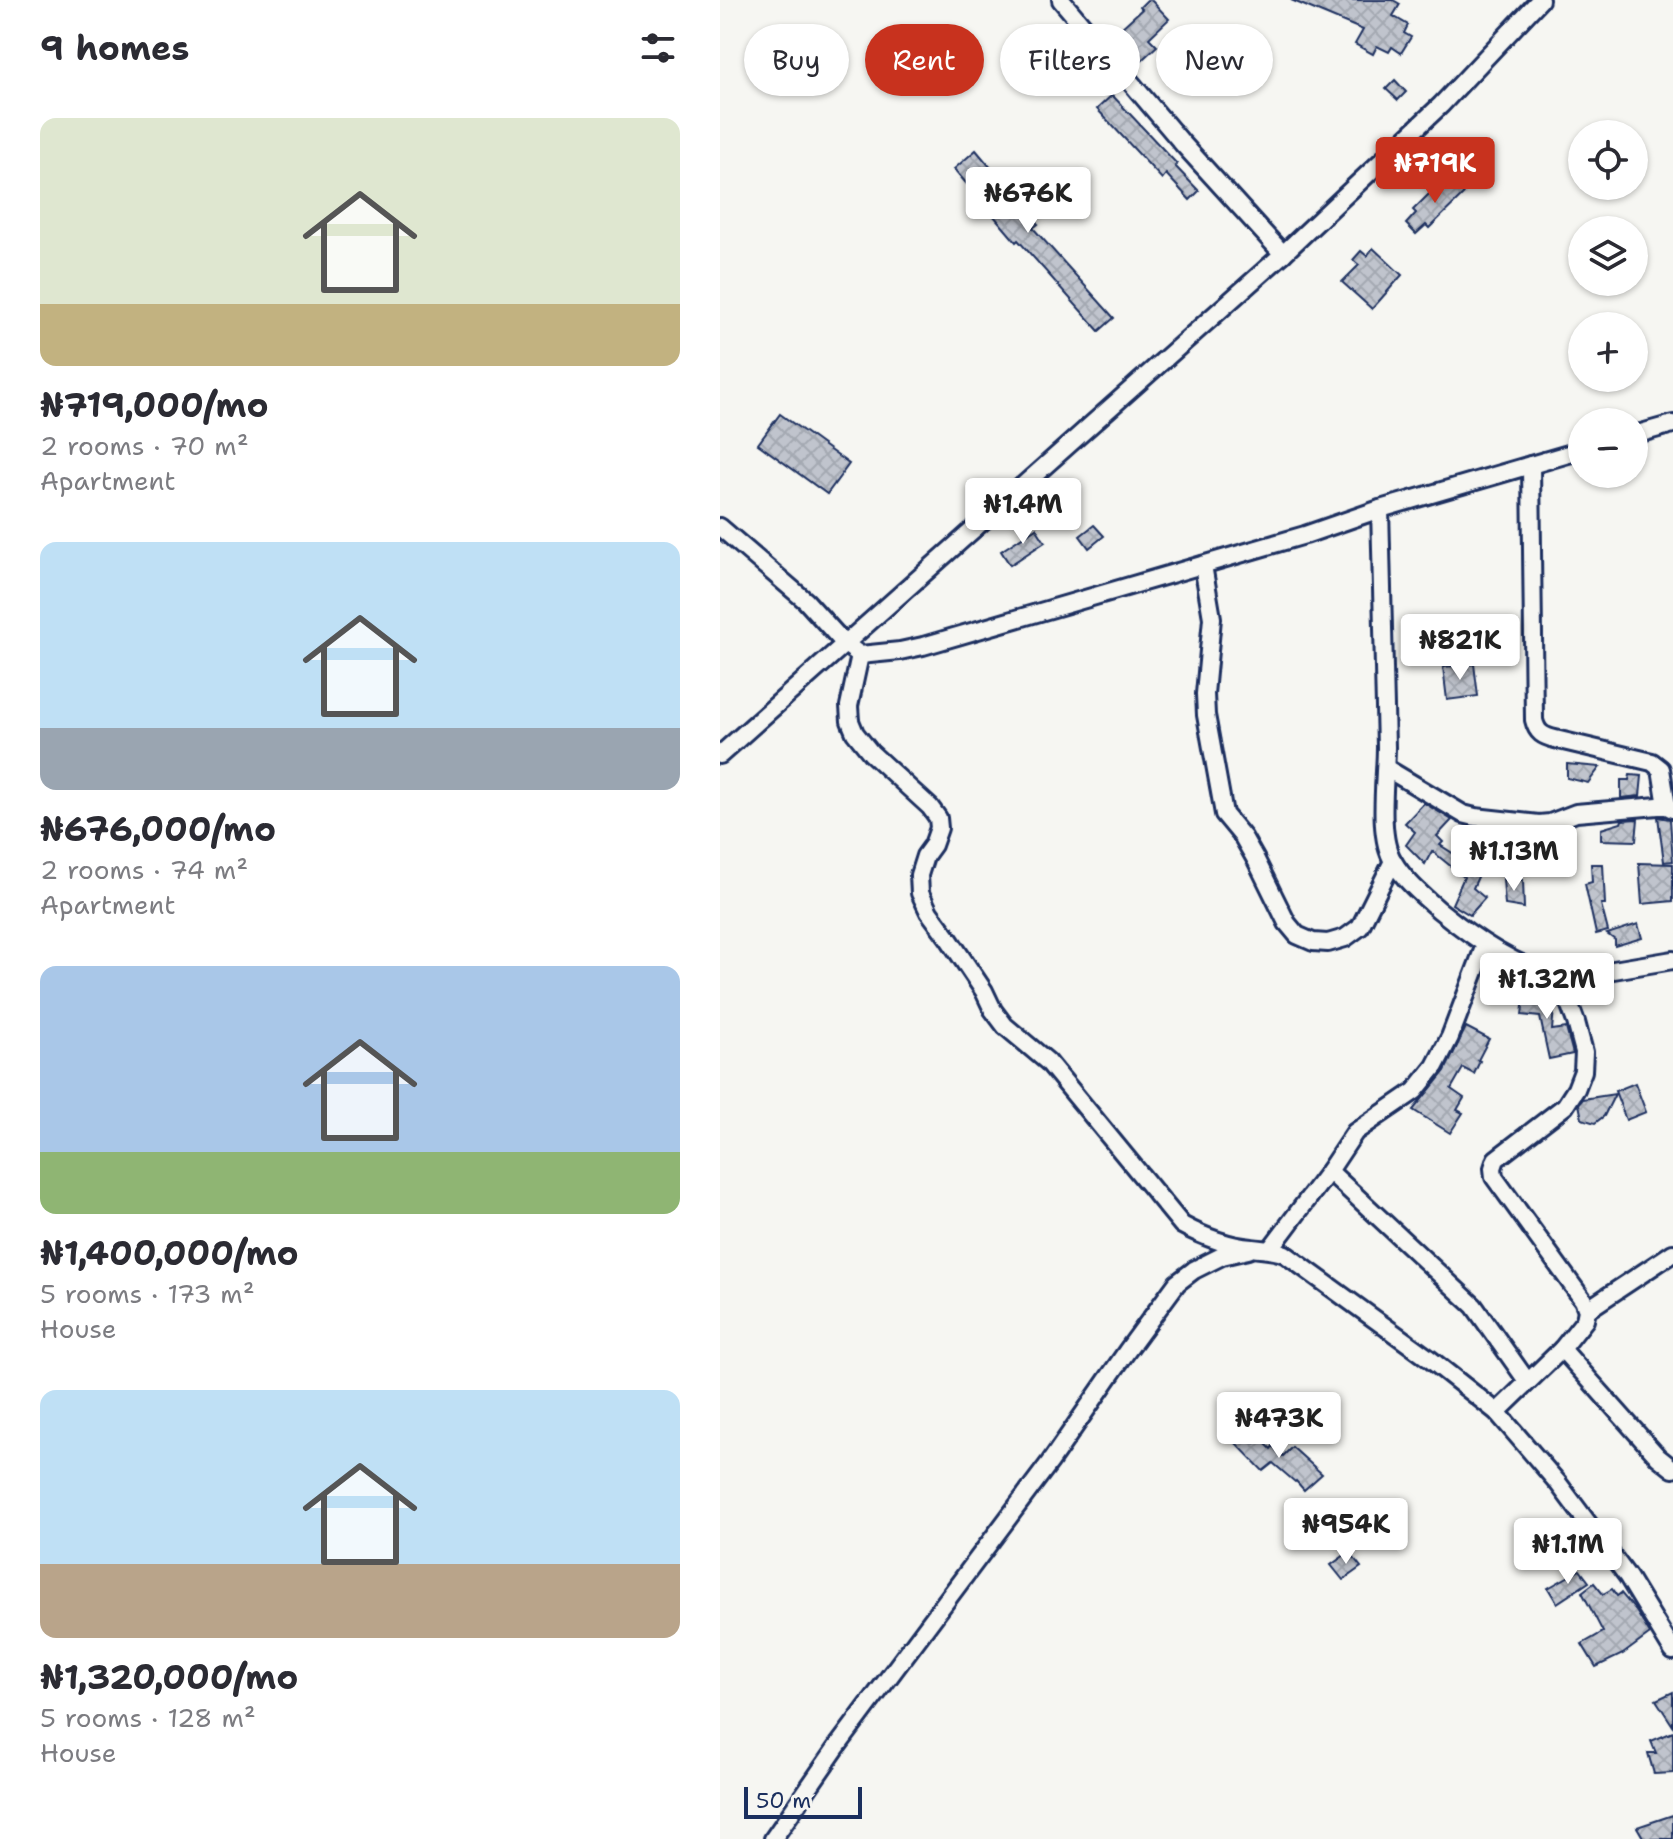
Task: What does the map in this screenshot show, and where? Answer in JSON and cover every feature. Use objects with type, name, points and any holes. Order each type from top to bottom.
[{"type":"street","points":[[720,755],[1283,254],[1441,105],[1540,0]]},
{"type":"street","points":[[1065,2],[1183,144],[1283,254]]},
{"type":"street","points":[[1648,431],[1673,424]]},
{"type":"street","points":[[720,527],[806,601],[844,643],[860,655],[923,646],[1305,535],[1380,509],[1568,454]]},
{"type":"street","points":[[1386,768],[1463,814],[1475,817],[1539,824],[1576,813],[1670,808],[1661,769],[1652,762],[1543,736],[1536,729],[1531,465]]},
{"type":"street","points":[[1380,509],[1386,768],[1384,827],[1386,844],[1393,861],[1420,893],[1485,945],[1537,972],[1560,979],[1673,960]]},
{"type":"street","points":[[1203,565],[1212,618],[1206,715],[1224,814],[1243,837],[1287,923],[1297,935],[1313,942],[1328,943],[1345,938],[1360,927],[1393,861]]},
{"type":"street","points":[[860,655],[849,706],[850,721],[855,733],[871,753],[938,818],[939,828],[919,875],[920,893],[929,912],[984,991],[993,1010],[1012,1032],[1048,1062],[1182,1225],[1199,1235],[1253,1248],[1271,1248],[1285,1254],[1497,1412],[1567,1495],[1628,1577],[1673,1651]]},
{"type":"street","points":[[1271,1248],[1355,1132],[1415,1091],[1435,1066],[1450,1037],[1485,945]]},
{"type":"street","points":[[1497,1412],[1562,1349],[1585,1320],[1587,1310],[1583,1300],[1494,1177],[1493,1168],[1496,1159],[1565,1106],[1583,1071],[1584,1052],[1560,979]]},
{"type":"street","points":[[1329,1171],[1474,1306],[1527,1381]]},
{"type":"street","points":[[773,1839],[836,1748],[1050,1462],[1177,1283],[1194,1270],[1222,1256],[1253,1248]]},
{"type":"street","points":[[1587,1310],[1673,1253]]},
{"type":"street","points":[[1562,1349],[1658,1457],[1673,1469]]},
{"type":"building","points":[[1151,0],[1169,19],[1164,24],[1156,24],[1156,31],[1149,38],[1156,47],[1140,62],[1140,24],[1126,24],[1142,9],[1140,7]]},
{"type":"building","points":[[1291,0],[1393,0],[1400,4],[1393,16],[1408,25],[1404,33],[1411,37],[1401,53],[1392,47],[1389,52],[1377,46],[1373,54],[1355,44],[1363,30]]},
{"type":"building","points":[[1395,80],[1406,92],[1398,100],[1386,89]]},
{"type":"building","points":[[1113,96],[1199,191],[1190,200],[1166,174],[1162,179],[1097,109]]},
{"type":"building","points":[[976,150],[1038,224],[1033,228],[1114,318],[1099,331],[1018,240],[1016,242],[954,169]]},
{"type":"building","points":[[1447,176],[1464,194],[1429,228],[1426,225],[1416,234],[1406,224],[1416,213],[1413,210]]},
{"type":"building","points":[[1373,248],[1402,275],[1372,309],[1342,282],[1359,265],[1353,260],[1361,251],[1367,256]]},
{"type":"building","points":[[780,414],[849,464],[827,494],[758,444]]},
{"type":"building","points":[[1094,525],[1104,536],[1089,548],[1080,536]]},
{"type":"building","points":[[1036,528],[1045,542],[1010,565],[1001,551]]},
{"type":"building","points":[[1474,664],[1478,696],[1447,700],[1443,667]]},
{"type":"building","points":[[1567,764],[1600,767],[1588,783],[1567,778]]},
{"type":"building","points":[[1630,775],[1642,776],[1640,796],[1621,798],[1621,780],[1629,780]]},
{"type":"building","points":[[1424,803],[1452,820],[1437,836],[1443,842],[1440,845],[1470,864],[1477,846],[1489,852],[1473,888],[1485,898],[1470,915],[1452,904],[1464,877],[1432,851],[1425,864],[1406,845],[1415,832],[1405,823]]},
{"type":"building","points":[[1658,817],[1670,819],[1673,861],[1664,862]]},
{"type":"building","points":[[1638,819],[1636,841],[1601,840],[1601,829],[1622,820]]},
{"type":"building","points":[[1639,863],[1673,864],[1673,901],[1642,904]]},
{"type":"building","points":[[1591,864],[1603,864],[1605,904],[1601,904],[1608,931],[1596,934],[1585,884],[1592,882]]},
{"type":"building","points":[[1503,879],[1523,880],[1524,908],[1505,905]]},
{"type":"building","points":[[1638,924],[1642,938],[1615,946],[1615,940],[1607,934]]},
{"type":"building","points":[[1525,988],[1553,991],[1552,1030],[1566,1028],[1573,1054],[1549,1059],[1540,1017],[1522,1015]]},
{"type":"building","points":[[1466,1027],[1489,1039],[1474,1074],[1463,1068],[1451,1089],[1464,1098],[1457,1110],[1463,1113],[1450,1133],[1413,1110],[1445,1071]]},
{"type":"building","points":[[1635,1083],[1646,1112],[1626,1120],[1615,1091]]},
{"type":"building","points":[[1615,1094],[1604,1116],[1595,1123],[1582,1119],[1579,1104],[1583,1099]]},
{"type":"building","points":[[1242,1431],[1254,1443],[1262,1440],[1283,1456],[1292,1447],[1322,1474],[1304,1490],[1273,1463],[1263,1471],[1231,1438]]},
{"type":"building","points":[[1349,1552],[1361,1567],[1343,1580],[1331,1565]]},
{"type":"building","points":[[1580,1570],[1589,1582],[1557,1603],[1548,1588]]},
{"type":"building","points":[[1594,1583],[1603,1594],[1612,1589],[1617,1596],[1621,1593],[1650,1634],[1623,1654],[1596,1667],[1582,1644],[1603,1632],[1582,1592]]},
{"type":"building","points":[[1673,1692],[1673,1726],[1656,1700]]},
{"type":"building","points":[[1673,1732],[1673,1773],[1654,1774],[1648,1753],[1656,1753],[1651,1741]]},
{"type":"building","points":[[1673,1815],[1673,1839],[1644,1839],[1637,1827]]}]
